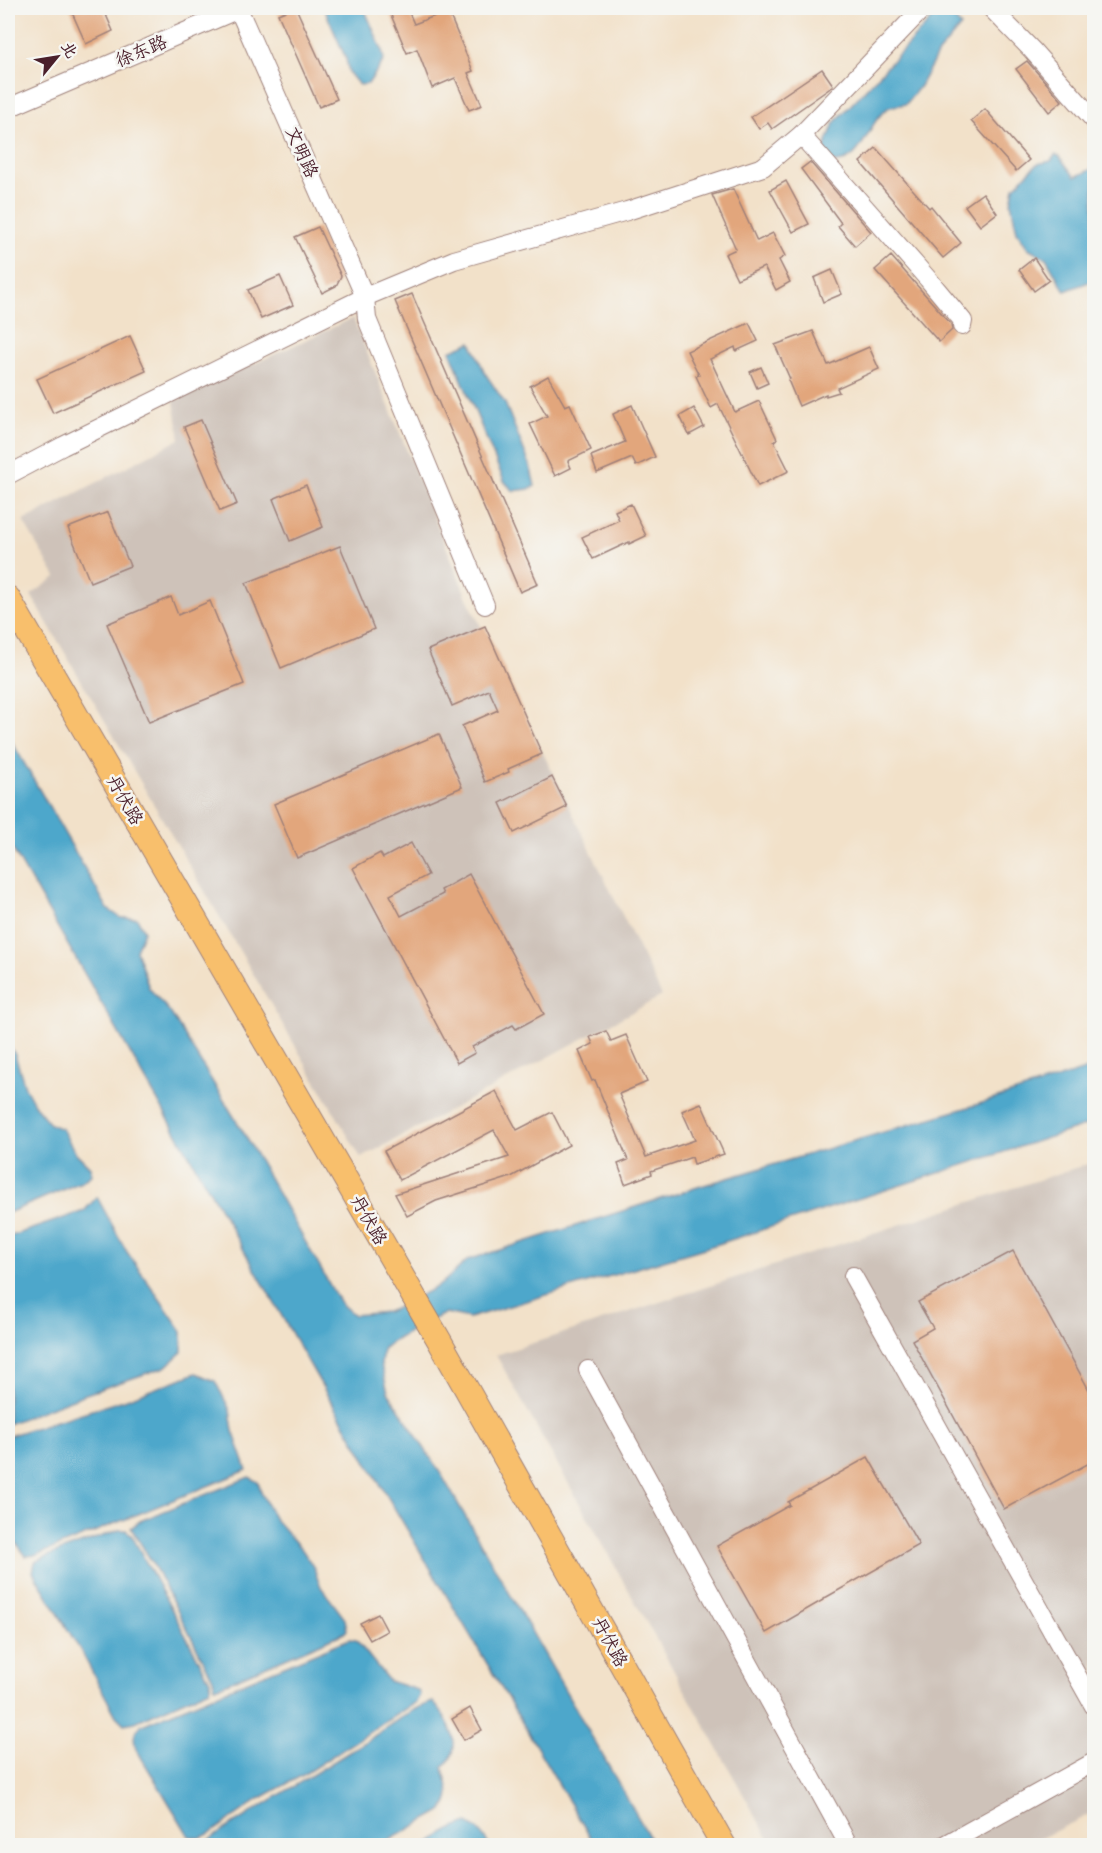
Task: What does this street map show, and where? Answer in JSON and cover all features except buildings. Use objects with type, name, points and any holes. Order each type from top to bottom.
[{"type":"main road","name":"丹伏路","points":[[8,598],[399,1270],[724,1845]]},
{"type":"street","name":"徐东路","points":[[8,108],[239,8]]},
{"type":"street","name":"文明路","points":[[239,8],[365,297],[367,319],[485,605]]},
{"type":"street","points":[[8,475],[365,297],[454,260],[627,211],[763,167],[801,135],[923,8]]},
{"type":"street","points":[[991,8],[1095,120]]},
{"type":"street","points":[[801,135],[928,279],[963,321],[962,326]]},
{"type":"street","points":[[853,1276],[1095,1706]]},
{"type":"street","points":[[588,1370],[849,1845]]},
{"type":"street","points":[[943,1845],[1095,1762]]},
{"type":"shaded area","points":[[353,318],[467,598],[662,996],[361,1158],[31,595],[56,577],[23,521],[180,439],[174,401]]},
{"type":"shaded area","points":[[1094,1162],[1094,1812],[1027,1845],[772,1845],[496,1355]]},
{"type":"water","points":[[324,8],[364,8],[384,60],[368,84],[359,85],[349,73],[346,59]]},
{"type":"water","points":[[942,8],[961,26],[938,53],[920,86],[906,104],[890,107],[881,115],[852,157],[833,162],[824,150],[834,123]]},
{"type":"water","points":[[1055,155],[1059,156],[1075,177],[1094,168],[1094,280],[1065,291],[1046,258],[1028,248],[1017,232],[1011,203],[1014,187],[1037,164],[1051,161]]},
{"type":"water","points":[[471,342],[485,373],[505,403],[530,465],[535,486],[529,489],[513,491],[504,481],[450,351]]},
{"type":"water","points":[[8,735],[108,909],[121,918],[137,918],[144,931],[136,950],[149,988],[170,1012],[245,1135],[340,1303],[354,1315],[387,1312],[395,1309],[440,1285],[468,1260],[701,1186],[979,1104],[1094,1067],[1094,1123],[718,1244],[469,1318],[446,1313],[383,1348],[381,1365],[388,1392],[441,1474],[654,1845],[595,1845],[336,1410],[8,841]]},
{"type":"water","points":[[8,1042],[15,1055],[25,1087],[36,1107],[50,1124],[62,1129],[75,1152],[90,1167],[92,1175],[81,1182],[8,1213]]},
{"type":"water","points":[[97,1197],[127,1252],[182,1331],[182,1352],[165,1367],[8,1424],[8,1237],[84,1211]]},
{"type":"water","points":[[196,1373],[215,1381],[230,1410],[233,1431],[247,1470],[37,1555],[26,1556],[8,1532],[8,1436],[124,1400]]},
{"type":"water","points":[[249,1477],[258,1482],[274,1518],[303,1551],[314,1568],[321,1587],[345,1619],[347,1630],[215,1687],[213,1679],[152,1562],[131,1528],[140,1521]]},
{"type":"water","points":[[119,1530],[126,1530],[132,1536],[210,1681],[210,1689],[135,1722],[124,1724],[116,1716],[82,1653],[33,1572],[35,1562]]},
{"type":"water","points":[[349,1639],[356,1640],[389,1681],[418,1690],[420,1695],[416,1702],[303,1775],[259,1799],[211,1833],[199,1838],[189,1836],[136,1749],[134,1738],[137,1730],[142,1725]]},
{"type":"water","points":[[433,1702],[449,1725],[454,1743],[450,1760],[443,1767],[449,1795],[442,1811],[381,1845],[203,1845],[405,1715]]},
{"type":"water","points":[[468,1823],[479,1830],[489,1845],[425,1845],[454,1828]]}]
